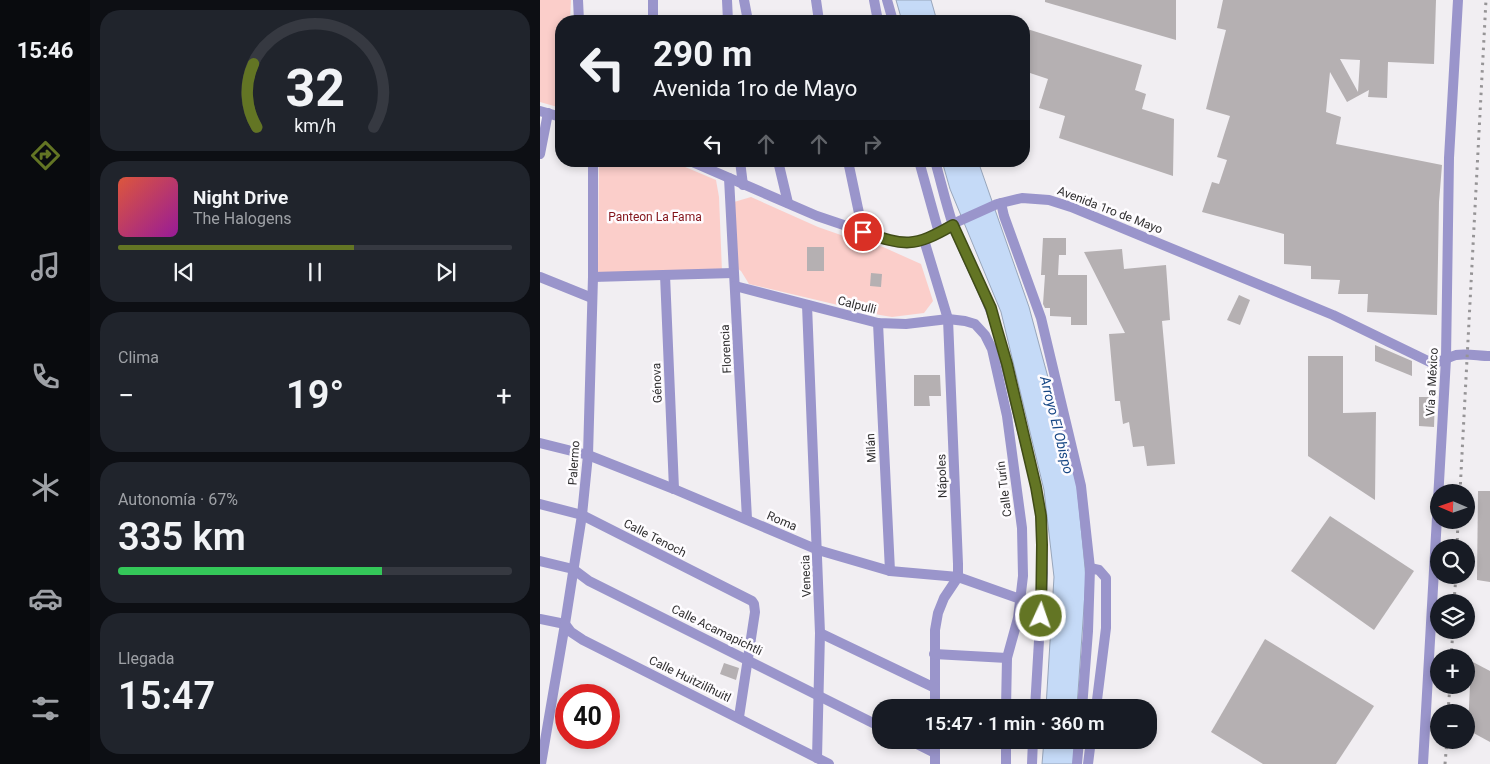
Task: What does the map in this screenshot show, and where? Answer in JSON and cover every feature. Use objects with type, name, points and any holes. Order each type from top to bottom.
[{"type":"street","points":[[578,0],[579,15]]},
{"type":"street","points":[[653,0],[653,15]]},
{"type":"street","points":[[727,0],[728,15]]},
{"type":"street","points":[[744,0],[747,15]]},
{"type":"street","points":[[816,0],[819,15]]},
{"type":"street","points":[[874,0],[877,15]]},
{"type":"street","points":[[887,0],[891,15]]},
{"type":"street","name":"Vía a México","points":[[1423,764],[1446,359],[1450,158],[1458,0]]},
{"type":"street","points":[[540,154],[544,112]]},
{"type":"street","name":"Palermo","points":[[541,764],[582,515],[588,455],[593,277],[593,167]]},
{"type":"street","name":"Avenida 1ro de Mayo","points":[[703,167],[743,185],[863,232],[906,243],[924,240],[955,223],[999,204],[1022,198],[1049,200],[1071,207],[1333,315],[1432,363],[1460,355],[1490,356]]},
{"type":"street","points":[[741,167],[743,185]]},
{"type":"street","points":[[779,167],[788,203]]},
{"type":"street","points":[[849,167],[863,232]]},
{"type":"street","points":[[921,167],[939,233]]},
{"type":"street","points":[[937,167],[955,223],[991,308],[1007,364],[1036,487],[1041,516],[1043,573],[1036,699]]},
{"type":"street","name":"Florencia","points":[[728,178],[747,519]]},
{"type":"street","points":[[999,204],[1041,318],[1081,486],[1090,568],[1088,631],[1083,699]]},
{"type":"street","name":"Nápoles","points":[[924,240],[948,319],[958,577]]},
{"type":"street","points":[[593,277],[733,273]]},
{"type":"street","name":"Génova","points":[[665,276],[674,489]]},
{"type":"street","points":[[540,277],[592,298]]},
{"type":"street","name":"Calpulli","points":[[735,286],[878,324],[906,324],[948,319],[975,324]]},
{"type":"street","name":"Venecia","points":[[807,305],[820,633],[817,758]]},
{"type":"street","name":"Milán","points":[[878,324],[890,571]]},
{"type":"street","name":"Calle Turín","points":[[975,324],[985,335],[992,350],[1007,416],[1022,528],[1023,576],[1014,637],[1007,658],[1006,699]]},
{"type":"street","name":"Roma","points":[[540,443],[588,455],[747,519],[818,550],[890,571],[958,577],[1020,599]]},
{"type":"street","name":"Calle Tenoch","points":[[540,504],[582,515],[750,599],[754,604],[755,612],[748,659]]},
{"type":"street","name":"Calle Acamapichtli","points":[[540,562],[573,569],[588,581],[748,659],[872,723]]},
{"type":"street","points":[[1090,568],[1099,570],[1106,578],[1106,628],[1097,699]]},
{"type":"street","points":[[935,699],[934,654],[938,613],[944,598],[958,577]]},
{"type":"street","name":"Calle Huitzilíhuitl","points":[[540,619],[565,624],[571,632],[584,640],[829,764]]},
{"type":"street","points":[[820,633],[935,688]]},
{"type":"street","points":[[934,654],[1007,658]]},
{"type":"street","points":[[739,717],[748,659]]},
{"type":"street","points":[[927,749],[935,753]]},
{"type":"street","points":[[935,749],[935,764]]},
{"type":"street","points":[[1006,749],[1006,764]]},
{"type":"street","points":[[1032,764],[1033,749]]},
{"type":"street","points":[[1077,764],[1078,749]]},
{"type":"street","points":[[1088,764],[1090,749]]},
{"type":"green space","points":[[540,0],[571,0],[570,15],[555,15],[555,106],[540,102]]},
{"type":"green space","name":"Panteon La Fama","points":[[599,167],[685,167],[716,180],[719,197],[722,272],[598,273]]},
{"type":"green space","points":[[751,197],[818,227],[858,241],[883,247],[921,264],[933,301],[924,313],[892,317],[749,284],[738,269],[734,202]]},
{"type":"water","points":[[896,0],[931,0],[935,15],[900,15]]},
{"type":"water","name":"Arroyo El Obispo","points":[[944,167],[980,167],[1029,307],[1077,485],[1086,578],[1078,699],[1046,699],[1054,577],[1044,490],[1001,312],[950,189]]},
{"type":"water","points":[[1043,749],[1074,749],[1073,764],[1042,764]]},
{"type":"building","points":[[1045,0],[1176,0],[1176,40],[1045,2]]},
{"type":"building","points":[[1223,0],[1436,0],[1434,64],[1388,62],[1387,98],[1368,97],[1369,90],[1347,102],[1330,72],[1326,112],[1341,117],[1336,144],[1442,165],[1439,202],[1437,315],[1367,312],[1368,294],[1338,294],[1340,280],[1311,279],[1311,266],[1284,264],[1284,234],[1202,212],[1212,182],[1219,184],[1227,160],[1217,157],[1230,116],[1206,109],[1226,30],[1217,28]],"holes":[[[1340,59],[1360,60],[1358,92]]]},
{"type":"building","points":[[1030,30],[1142,65],[1135,90],[1146,94],[1142,109],[1174,119],[1173,176],[1059,138],[1065,116],[1039,108],[1048,79],[1030,73]]},
{"type":"building","points":[[1043,238],[1066,238],[1066,255],[1059,255],[1058,275],[1087,275],[1087,325],[1071,325],[1071,317],[1050,316],[1050,308],[1045,308],[1043,304],[1045,275],[1041,275]]},
{"type":"building","points":[[807,247],[824,247],[824,271],[807,271]]},
{"type":"building","points":[[1122,249],[1124,269],[1166,265],[1170,320],[1162,321],[1175,464],[1147,466],[1144,446],[1133,447],[1129,422],[1123,424],[1120,401],[1115,401],[1109,334],[1125,333],[1084,252]]},
{"type":"building","points":[[871,273],[882,274],[881,287],[870,286]]},
{"type":"building","points":[[1239,295],[1250,300],[1240,325],[1227,320]]},
{"type":"building","points":[[1375,345],[1412,361],[1412,376],[1375,361]]},
{"type":"building","points":[[1308,356],[1343,356],[1343,413],[1376,412],[1375,500],[1308,456]]},
{"type":"building","points":[[914,375],[940,375],[941,396],[929,396],[930,406],[914,406]]},
{"type":"building","points":[[1419,397],[1435,397],[1434,427],[1419,426]]},
{"type":"building","points":[[1478,491],[1490,491],[1490,582],[1477,580]]},
{"type":"building","points":[[1330,516],[1414,571],[1374,630],[1291,571]]},
{"type":"building","points":[[1265,639],[1374,706],[1336,764],[1263,764],[1211,732]]},
{"type":"building","points":[[724,663],[739,668],[736,680],[720,674]]},
{"type":"building","points":[[1475,663],[1490,671],[1490,742],[1475,734],[1475,704],[1469,704],[1470,694],[1475,694]]},
{"type":"railway","points":[[1460,484],[1486,0]]},
{"type":"railway","points":[[1457,539],[1458,529]]},
{"type":"railway","points":[[1455,584],[1455,594]]},
{"type":"railway","points":[[1452,639],[1452,649]]},
{"type":"railway","points":[[1449,694],[1449,704]]},
{"type":"railway","points":[[1445,764],[1446,749]]},
{"type":"route","points":[[863,232],[891,241],[906,243],[924,240],[953,225],[991,308],[1007,364],[1036,487],[1041,516],[1043,573],[1041,616]]}]
